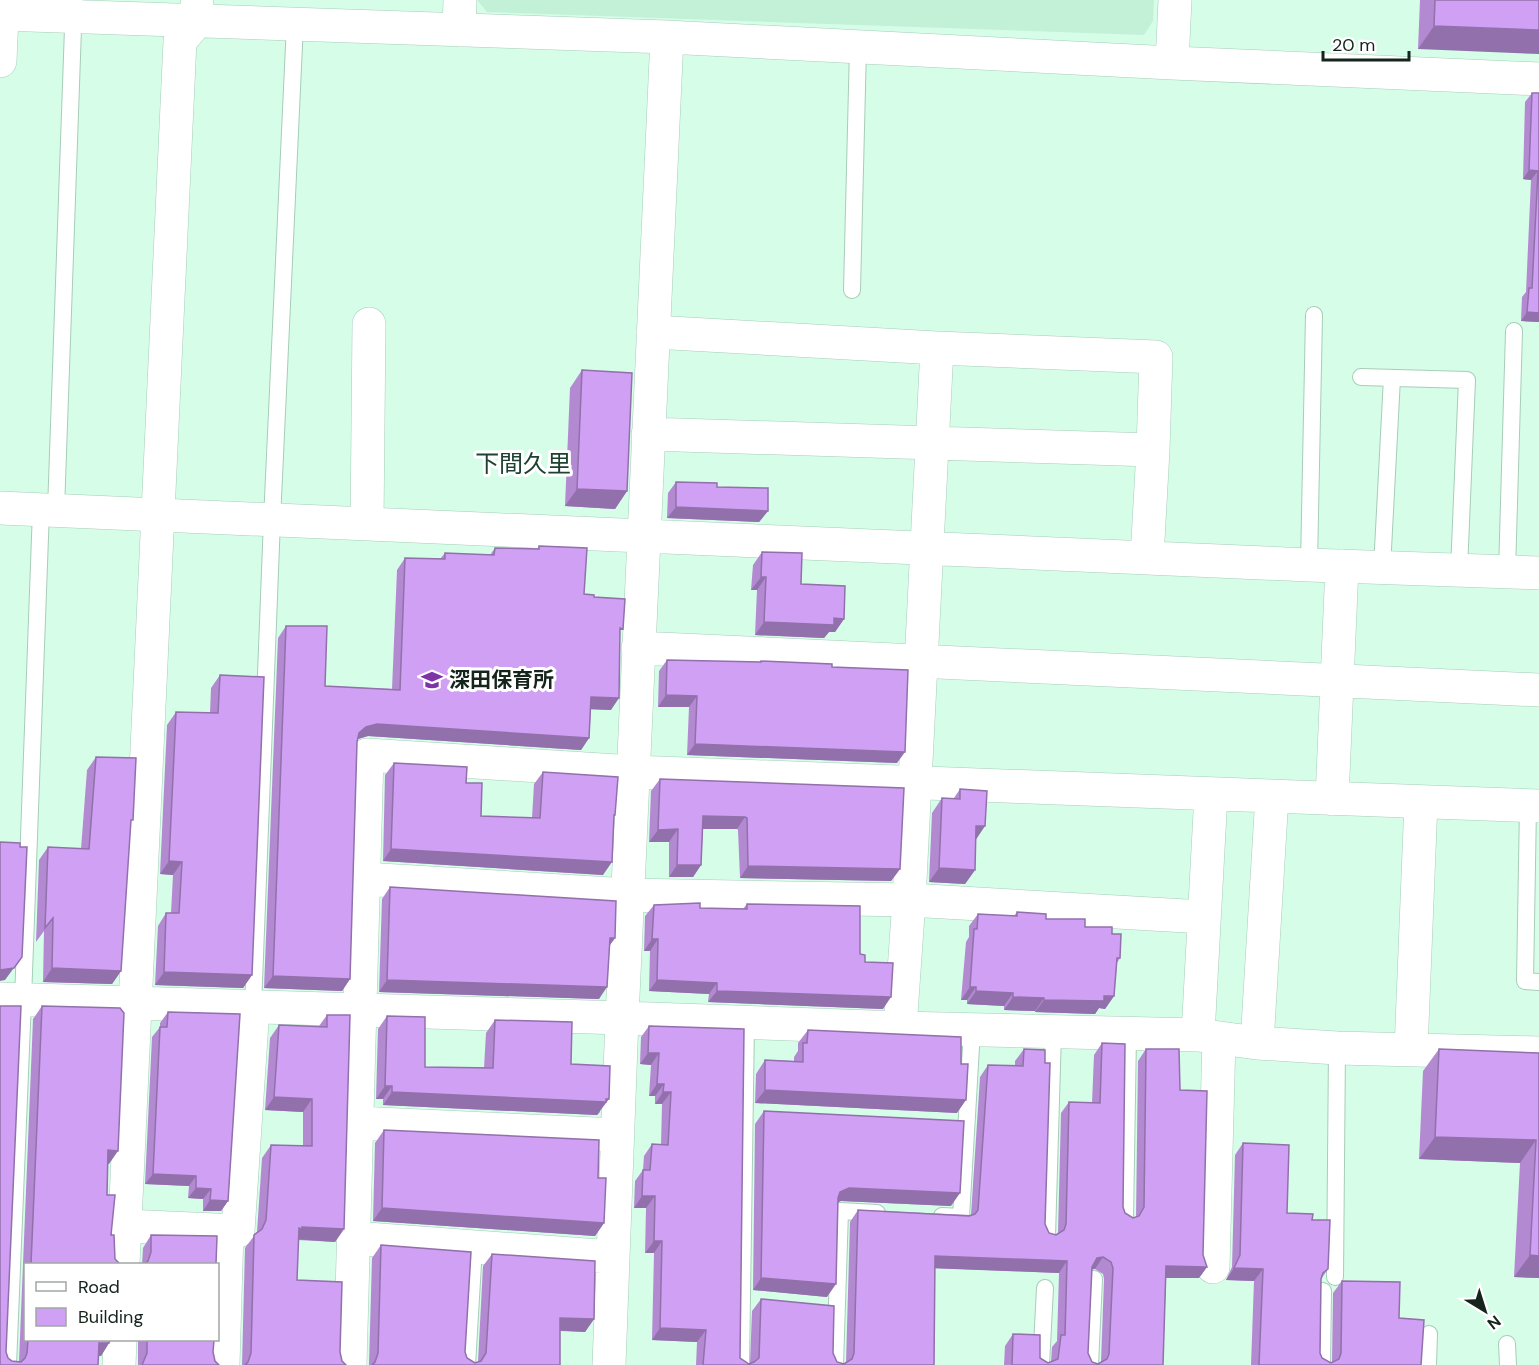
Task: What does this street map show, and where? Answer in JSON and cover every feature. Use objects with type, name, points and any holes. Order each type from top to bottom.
[{"type":"street","points":[[1172,63],[1175,0]]},
{"type":"street","points":[[0,61],[1,14],[73,8],[197,10],[295,24],[459,15],[667,37],[1539,79]]},
{"type":"street","points":[[123,1263],[180,40],[197,10]]},
{"type":"street","points":[[609,1365],[638,648],[667,37]]},
{"type":"street","points":[[368,524],[369,324]]},
{"type":"street","points":[[653,332],[937,348],[1156,357],[1147,558]]},
{"type":"street","points":[[900,1029],[909,900],[937,348]]},
{"type":"street","points":[[648,434],[1153,450]]},
{"type":"street","points":[[0,508],[927,549],[1539,573]]},
{"type":"street","points":[[1332,799],[1342,566]]},
{"type":"street","points":[[638,648],[1539,690]]},
{"type":"street","points":[[350,1365],[367,755],[633,772],[1534,806]]},
{"type":"street","points":[[1211,794],[1204,917],[1213,1267]]},
{"type":"street","points":[[1257,1043],[1272,796]]},
{"type":"street","points":[[1411,1050],[1421,802]]},
{"type":"street","points":[[364,879],[628,895],[909,900],[1204,917]]},
{"type":"street","points":[[12,1000],[746,1022],[900,1029],[1208,1036],[1257,1043],[1337,1048],[1539,1053]]},
{"type":"street","points":[[125,1226],[238,1231],[253,1007]]},
{"type":"street","points":[[357,1123],[618,1135]]},
{"type":"street","points":[[223,1365],[226,1230]]},
{"type":"street","points":[[353,1239],[613,1257]]},
{"type":"street","points":[[119,1365],[120,1341]]},
{"type":"lane","points":[[8,1365],[12,1000],[48,510],[73,8]]},
{"type":"lane","points":[[253,1007],[272,520],[295,24]]},
{"type":"lane","points":[[852,290],[858,47]]},
{"type":"lane","points":[[1309,565],[1314,315]]},
{"type":"lane","points":[[1507,572],[1514,331]]},
{"type":"lane","points":[[1361,378],[1467,380],[1459,570]]},
{"type":"lane","points":[[1382,568],[1392,378]]},
{"type":"lane","points":[[1534,806],[1525,981],[1539,982]]},
{"type":"lane","points":[[741,1365],[748,1301],[750,1113],[746,1022]]},
{"type":"lane","points":[[928,1216],[961,1217],[960,1124],[972,1030]]},
{"type":"lane","points":[[1047,1236],[1053,1032]]},
{"type":"lane","points":[[1125,1219],[1128,1034]]},
{"type":"lane","points":[[1335,1277],[1337,1048]]},
{"type":"lane","points":[[835,1365],[831,1307],[840,1211],[895,1214]]},
{"type":"lane","points":[[467,1365],[474,1247]]},
{"type":"lane","points":[[1090,1365],[1094,1279]]},
{"type":"lane","points":[[1041,1365],[1045,1288]]},
{"type":"lane","points":[[1322,1365],[1323,1292]]},
{"type":"lane","points":[[1428,1365],[1429,1334]]},
{"type":"lane","points":[[1508,1344],[1508,1365]]},
{"type":"shaded area","points":[[477,0],[1154,0],[1153,21],[1144,35],[487,12]]},
{"type":"building","points":[[1435,0],[1539,0],[1539,30],[1434,26]]},
{"type":"building","points":[[1532,93],[1539,93],[1539,313],[1527,312],[1529,288],[1532,288],[1538,171],[1529,170]]},
{"type":"building","points":[[582,370],[632,373],[627,491],[577,489]]},
{"type":"building","points":[[676,482],[717,483],[717,487],[768,488],[768,511],[676,507]]},
{"type":"building","points":[[539,546],[587,548],[584,594],[625,599],[623,629],[620,628],[619,698],[591,697],[589,738],[377,724],[366,727],[359,733],[357,742],[350,979],[273,976],[286,626],[327,626],[325,686],[400,690],[405,558],[445,559],[445,553],[494,555],[495,548],[539,549]]},
{"type":"building","points":[[762,552],[802,553],[801,584],[845,586],[844,619],[834,618],[834,625],[764,622],[766,577],[761,577]]},
{"type":"building","points":[[667,660],[761,661],[908,670],[905,752],[695,744],[697,696],[666,695]]},
{"type":"building","points":[[220,675],[264,677],[252,975],[164,972],[166,913],[179,913],[182,862],[169,861],[176,712],[218,713]]},
{"type":"building","points":[[96,757],[136,758],[121,971],[52,968],[53,918],[45,928],[48,847],[89,849]]},
{"type":"building","points":[[394,763],[467,767],[466,783],[482,783],[481,816],[540,818],[543,772],[618,777],[612,862],[391,849]]},
{"type":"building","points":[[660,779],[904,788],[900,869],[748,866],[747,818],[703,816],[701,865],[677,865],[678,829],[658,830]]},
{"type":"building","points":[[960,789],[987,791],[985,826],[976,826],[975,870],[939,868],[942,798],[960,799]]},
{"type":"building","points":[[0,842],[20,843],[20,847],[27,847],[22,957],[14,968],[0,970]]},
{"type":"building","points":[[390,887],[616,901],[615,938],[610,938],[607,987],[387,980]]},
{"type":"building","points":[[700,903],[700,908],[747,909],[747,904],[860,906],[860,954],[865,955],[865,962],[893,963],[891,997],[717,991],[717,983],[657,980],[658,939],[652,939],[654,905]]},
{"type":"building","points":[[1017,912],[1046,914],[1046,919],[1085,919],[1085,927],[1112,927],[1112,934],[1121,934],[1114,996],[1104,996],[1104,1001],[1044,1000],[1044,998],[1013,997],[1013,993],[976,991],[976,987],[970,987],[974,929],[977,929],[978,914],[1017,916]]},
{"type":"building","points":[[0,1006],[21,1006],[6,1352],[12,1361],[21,1362],[27,1353],[28,1341],[110,1341],[109,1343],[99,1343],[98,1365],[0,1365]]},
{"type":"building","points":[[42,1006],[120,1008],[124,1013],[118,1151],[108,1150],[107,1195],[115,1195],[111,1235],[114,1235],[115,1259],[119,1263],[31,1263]]},
{"type":"building","points":[[168,1012],[240,1014],[228,1201],[210,1200],[211,1189],[196,1188],[196,1176],[153,1174],[160,1027],[167,1027]]},
{"type":"building","points":[[327,1015],[350,1015],[344,1229],[299,1228],[297,1280],[342,1282],[340,1352],[342,1361],[346,1365],[245,1365],[251,1353],[254,1235],[262,1229],[266,1220],[271,1145],[312,1146],[312,1099],[274,1097],[279,1025],[327,1027]]},
{"type":"building","points":[[387,1016],[425,1017],[425,1067],[493,1068],[495,1020],[572,1022],[571,1064],[610,1066],[609,1099],[606,1099],[606,1102],[392,1092],[392,1086],[385,1086]]},
{"type":"building","points":[[649,1026],[744,1029],[740,1358],[749,1364],[759,1358],[761,1299],[834,1306],[833,1353],[837,1362],[844,1364],[852,1359],[854,1353],[858,1210],[969,1216],[975,1214],[978,1210],[988,1065],[1023,1066],[1024,1049],[1045,1050],[1045,1063],[1050,1063],[1045,1224],[1049,1233],[1056,1235],[1064,1230],[1066,1224],[1069,1102],[1100,1103],[1102,1043],[1125,1044],[1123,1207],[1125,1213],[1133,1218],[1139,1216],[1144,1207],[1146,1049],[1179,1049],[1180,1090],[1207,1091],[1203,1255],[1207,1267],[1166,1266],[1163,1365],[1012,1365],[1013,1334],[1040,1335],[1040,1358],[1048,1363],[1058,1359],[1061,1335],[1065,1335],[1067,1261],[935,1256],[934,1365],[703,1365],[706,1330],[660,1328],[662,1241],[654,1241],[655,1196],[642,1196],[643,1170],[650,1170],[652,1144],[668,1145],[671,1092],[663,1092],[664,1084],[657,1084],[659,1053],[648,1053]],"holes":[[[1103,1257],[1111,1262],[1113,1268],[1109,1354],[1107,1359],[1098,1364],[1092,1362],[1088,1353],[1092,1267],[1097,1258]]]},
{"type":"building","points":[[808,1030],[961,1037],[961,1064],[968,1064],[966,1100],[765,1090],[765,1060],[803,1062],[803,1043],[807,1043]]},
{"type":"building","points":[[1439,1049],[1539,1053],[1539,1256],[1530,1255],[1536,1140],[1435,1137]]},
{"type":"building","points":[[764,1111],[964,1121],[960,1193],[849,1188],[840,1192],[838,1198],[836,1284],[761,1278]]},
{"type":"building","points":[[384,1130],[599,1140],[598,1178],[606,1178],[604,1223],[382,1208]]},
{"type":"building","points":[[1243,1143],[1289,1145],[1287,1213],[1313,1214],[1312,1220],[1330,1220],[1328,1269],[1323,1273],[1321,1279],[1320,1353],[1322,1358],[1331,1363],[1339,1359],[1341,1353],[1342,1281],[1400,1282],[1399,1318],[1424,1320],[1421,1365],[1259,1365],[1263,1269],[1234,1268],[1240,1255]]},
{"type":"building","points":[[151,1235],[217,1236],[216,1263],[145,1263],[151,1252]]},
{"type":"building","points":[[381,1245],[471,1252],[465,1352],[467,1358],[475,1363],[481,1361],[486,1353],[492,1254],[595,1261],[594,1319],[560,1318],[560,1365],[372,1365],[378,1353]]},
{"type":"building","points":[[147,1341],[214,1341],[213,1352],[215,1361],[219,1365],[142,1365],[147,1353]]},
{"type":"place","name":"深田保育所","points":[[432,680]]},
{"type":"district","name":"下間久里","points":[[523,463]]}]
